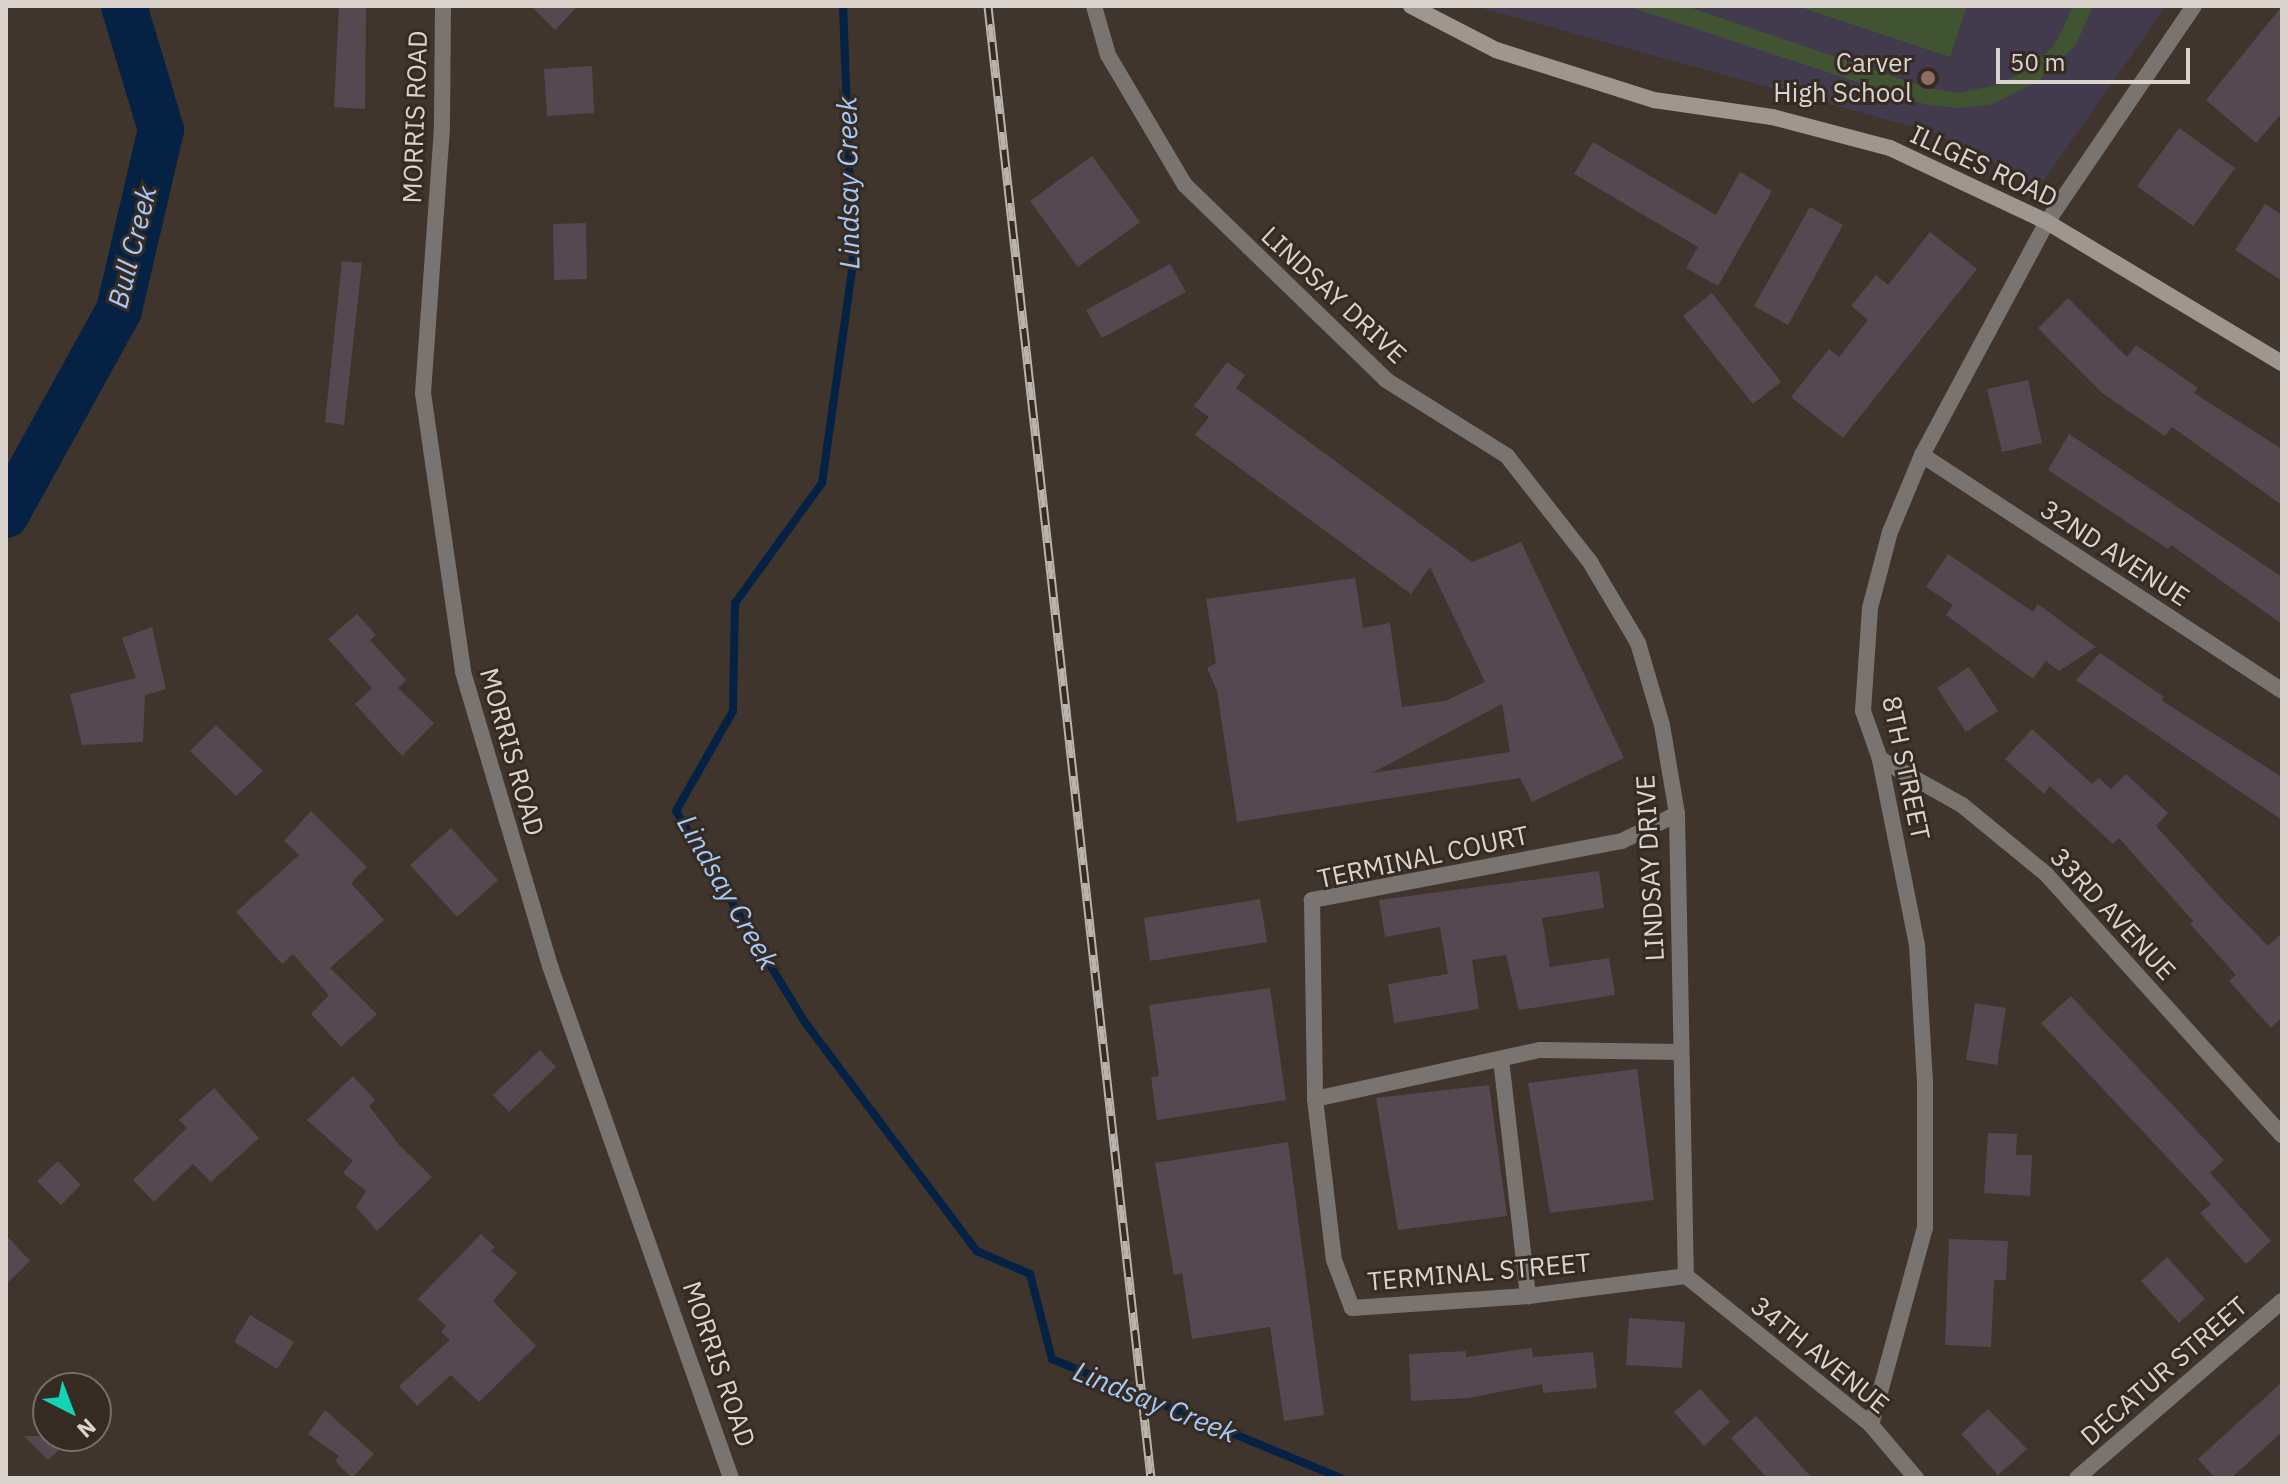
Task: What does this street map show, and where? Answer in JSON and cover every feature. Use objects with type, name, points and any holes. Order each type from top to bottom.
[{"type":"street","name":"MORRIS ROAD","points":[[443,6],[442,128],[423,393],[463,672],[550,966],[731,1478]]},
{"type":"street","name":"LINDSAY DRIVE","points":[[1094,6],[1108,55],[1185,185],[1386,380],[1507,456],[1590,562],[1638,643],[1662,725],[1677,814],[1686,1276]]},
{"type":"street","name":"ILLGES ROAD","points":[[1411,6],[1496,50],[1654,100],[1772,117],[1890,148],[2047,222],[2282,363]]},
{"type":"street","name":"8TH STREET","points":[[1871,1425],[1925,1228],[1925,1083],[1917,945],[1880,759],[1863,711],[1870,608],[1890,532],[1922,455],[2047,222],[2194,6]]},
{"type":"street","name":"32ND AVENUE","points":[[1922,455],[2282,691]]},
{"type":"street","name":"33RD AVENUE","points":[[1880,759],[1962,805],[2046,874],[2282,1135]]},
{"type":"street","name":"TERMINAL COURT","points":[[1325,1189],[1315,1099],[1312,900],[1622,841],[1677,814]]},
{"type":"street","points":[[1315,1099],[1540,1050],[1681,1052]]},
{"type":"street","points":[[1501,1059],[1528,1296]]},
{"type":"street","name":"TERMINAL STREET","points":[[1325,1189],[1334,1260],[1352,1308],[1528,1296],[1686,1276]]},
{"type":"street","name":"34TH AVENUE","points":[[1686,1276],[1871,1425],[1916,1478]]},
{"type":"street","name":"DECATUR STREET","points":[[2077,1478],[2282,1301]]},
{"type":"shaded area","name":"Carver High School","points":[[1474,6],[2166,6],[2039,187],[1935,133]]},
{"type":"green space","points":[[1627,6],[1686,6],[1927,88],[1958,93],[2001,84],[2032,67],[2056,43],[2073,6],[2093,6],[2076,45],[2038,81],[1991,105],[1960,108],[1927,105]]},
{"type":"green space","points":[[1797,6],[1967,6],[1950,57]]},
{"type":"building","points":[[339,6],[366,6],[365,109],[334,107]]},
{"type":"building","points":[[531,6],[578,6],[555,30]]},
{"type":"building","points":[[2282,6],[2282,113],[2256,143],[2206,100]]},
{"type":"building","points":[[592,66],[594,113],[547,116],[544,69]]},
{"type":"building","points":[[2179,128],[2235,168],[2193,226],[2137,186]]},
{"type":"building","points":[[1593,142],[1716,215],[1740,172],[1772,191],[1718,286],[1686,268],[1698,247],[1574,174]]},
{"type":"building","points":[[1092,156],[1140,222],[1078,267],[1030,201]]},
{"type":"building","points":[[2265,204],[2282,215],[2282,281],[2235,250]]},
{"type":"building","points":[[1810,207],[1843,225],[1788,325],[1754,306]]},
{"type":"building","points":[[586,223],[587,279],[554,280],[553,224]]},
{"type":"building","points":[[1930,232],[1977,269],[1843,438],[1791,397],[1829,349],[1839,357],[1868,320],[1851,306],[1876,275],[1888,285]]},
{"type":"building","points":[[342,261],[362,263],[344,425],[325,422]]},
{"type":"building","points":[[1170,264],[1186,292],[1102,338],[1086,310]]},
{"type":"building","points":[[1712,293],[1781,382],[1753,404],[1683,316]]},
{"type":"building","points":[[2068,298],[2127,357],[2136,345],[2198,388],[2194,393],[2282,449],[2282,505],[2172,427],[2165,436],[2102,393],[2038,328]]},
{"type":"building","points":[[1227,362],[1245,375],[1236,388],[1472,562],[1521,542],[1624,758],[1532,802],[1520,778],[1237,822],[1217,691],[1207,668],[1216,663],[1206,599],[1355,578],[1363,628],[1390,623],[1402,707],[1445,701],[1485,682],[1430,567],[1411,594],[1195,435],[1209,417],[1194,406]],"holes":[[[1502,704],[1510,752],[1372,773]]]},
{"type":"building","points":[[2028,380],[2042,443],[2002,452],[1987,389]]},
{"type":"building","points":[[2069,434],[2282,577],[2282,624],[2171,545],[2168,549],[2048,470]]},
{"type":"building","points":[[1948,554],[2033,612],[2038,604],[2096,647],[2059,671],[2046,661],[2033,679],[1946,615],[1953,605],[1926,587]]},
{"type":"building","points":[[357,614],[376,635],[370,640],[406,680],[398,688],[434,723],[402,756],[355,704],[372,688],[328,639]]},
{"type":"building","points":[[152,627],[166,689],[145,695],[143,742],[82,745],[70,694],[136,678],[122,638]]},
{"type":"building","points":[[2100,653],[2164,697],[2161,700],[2282,777],[2282,820],[2076,680]]},
{"type":"building","points":[[1969,667],[1998,711],[1966,732],[1937,688]]},
{"type":"building","points":[[216,725],[263,771],[236,796],[190,751]]},
{"type":"building","points":[[2032,729],[2092,784],[2099,778],[2111,789],[2126,774],[2168,813],[2156,826],[2268,946],[2282,933],[2282,1017],[2271,1028],[2229,981],[2236,975],[2190,924],[2193,921],[2119,838],[2113,844],[2050,786],[2044,794],[2005,759]]},
{"type":"building","points":[[311,811],[367,867],[351,883],[384,920],[330,968],[377,1014],[341,1047],[311,1014],[329,995],[293,954],[282,964],[236,912],[299,855],[284,841]]},
{"type":"building","points":[[451,828],[498,880],[457,917],[410,865]]},
{"type":"building","points":[[1599,871],[1604,908],[1542,918],[1550,967],[1609,958],[1615,995],[1519,1010],[1506,955],[1472,960],[1479,1009],[1394,1023],[1388,984],[1448,974],[1440,927],[1385,937],[1379,900]]},
{"type":"building","points":[[1260,899],[1267,942],[1150,961],[1144,918]]},
{"type":"building","points":[[1270,988],[1286,1100],[1157,1120],[1151,1077],[1159,1076],[1149,1005]]},
{"type":"building","points":[[2071,996],[2224,1160],[2210,1173],[2271,1241],[2246,1264],[2200,1213],[2211,1204],[2041,1023]]},
{"type":"building","points":[[1975,1003],[2006,1008],[1997,1065],[1966,1060]]},
{"type":"building","points":[[540,1050],[556,1067],[509,1112],[493,1095]]},
{"type":"building","points":[[1637,1069],[1654,1200],[1550,1213],[1528,1083]]},
{"type":"building","points":[[353,1076],[375,1100],[369,1106],[400,1146],[432,1177],[377,1231],[356,1207],[366,1191],[343,1173],[353,1161],[307,1120]]},
{"type":"building","points":[[1489,1085],[1507,1216],[1398,1230],[1376,1098]]},
{"type":"building","points":[[214,1088],[259,1138],[211,1182],[193,1164],[154,1202],[133,1180],[187,1128],[179,1120]]},
{"type":"building","points":[[1988,1133],[2017,1134],[2016,1155],[2032,1155],[2030,1196],[1984,1193]]},
{"type":"building","points":[[1288,1142],[1324,1415],[1284,1421],[1270,1327],[1192,1339],[1182,1273],[1174,1275],[1155,1163]]},
{"type":"building","points":[[58,1161],[81,1185],[61,1205],[37,1181]]},
{"type":"building","points":[[481,1234],[495,1247],[491,1251],[517,1273],[493,1301],[536,1346],[479,1402],[451,1375],[417,1406],[399,1386],[450,1340],[441,1332],[446,1326],[418,1299]]},
{"type":"building","points":[[6,1235],[30,1261],[6,1284]]},
{"type":"building","points":[[1949,1239],[2008,1241],[2006,1280],[1994,1280],[1991,1347],[1945,1345]]},
{"type":"building","points":[[2167,1257],[2205,1299],[2179,1323],[2141,1281]]},
{"type":"building","points":[[250,1315],[294,1342],[277,1369],[234,1342]]},
{"type":"building","points":[[1629,1318],[1685,1322],[1682,1368],[1626,1365]]},
{"type":"building","points":[[1532,1348],[1533,1357],[1593,1352],[1597,1388],[1543,1393],[1542,1384],[1468,1398],[1411,1401],[1409,1354],[1466,1351],[1466,1357]]},
{"type":"building","points":[[2282,1382],[2282,1432],[2231,1478],[2215,1478],[2198,1459]]},
{"type":"building","points":[[1700,1389],[1730,1422],[1704,1446],[1674,1412]]},
{"type":"building","points":[[1988,1409],[2027,1449],[1998,1475],[1961,1434]]},
{"type":"building","points":[[325,1410],[374,1454],[352,1478],[335,1461],[339,1456],[308,1434]]},
{"type":"building","points":[[1756,1416],[1812,1478],[1767,1478],[1731,1438]]},
{"type":"building","points":[[40,1452],[57,1452],[48,1460]]},
{"type":"waterway","name":"Bull Creek","points":[[6,515],[119,310],[161,130],[124,6]]},
{"type":"waterway","name":"Lindsay Creek","points":[[843,6],[853,263],[822,483],[735,603],[733,711],[676,811],[804,1021],[977,1251],[1030,1274],[1052,1359],[1341,1478]]},
{"type":"railway","points":[[988,6],[1151,1478]]},
{"type":"place","name":"Carver High School","points":[[1928,78]]}]
